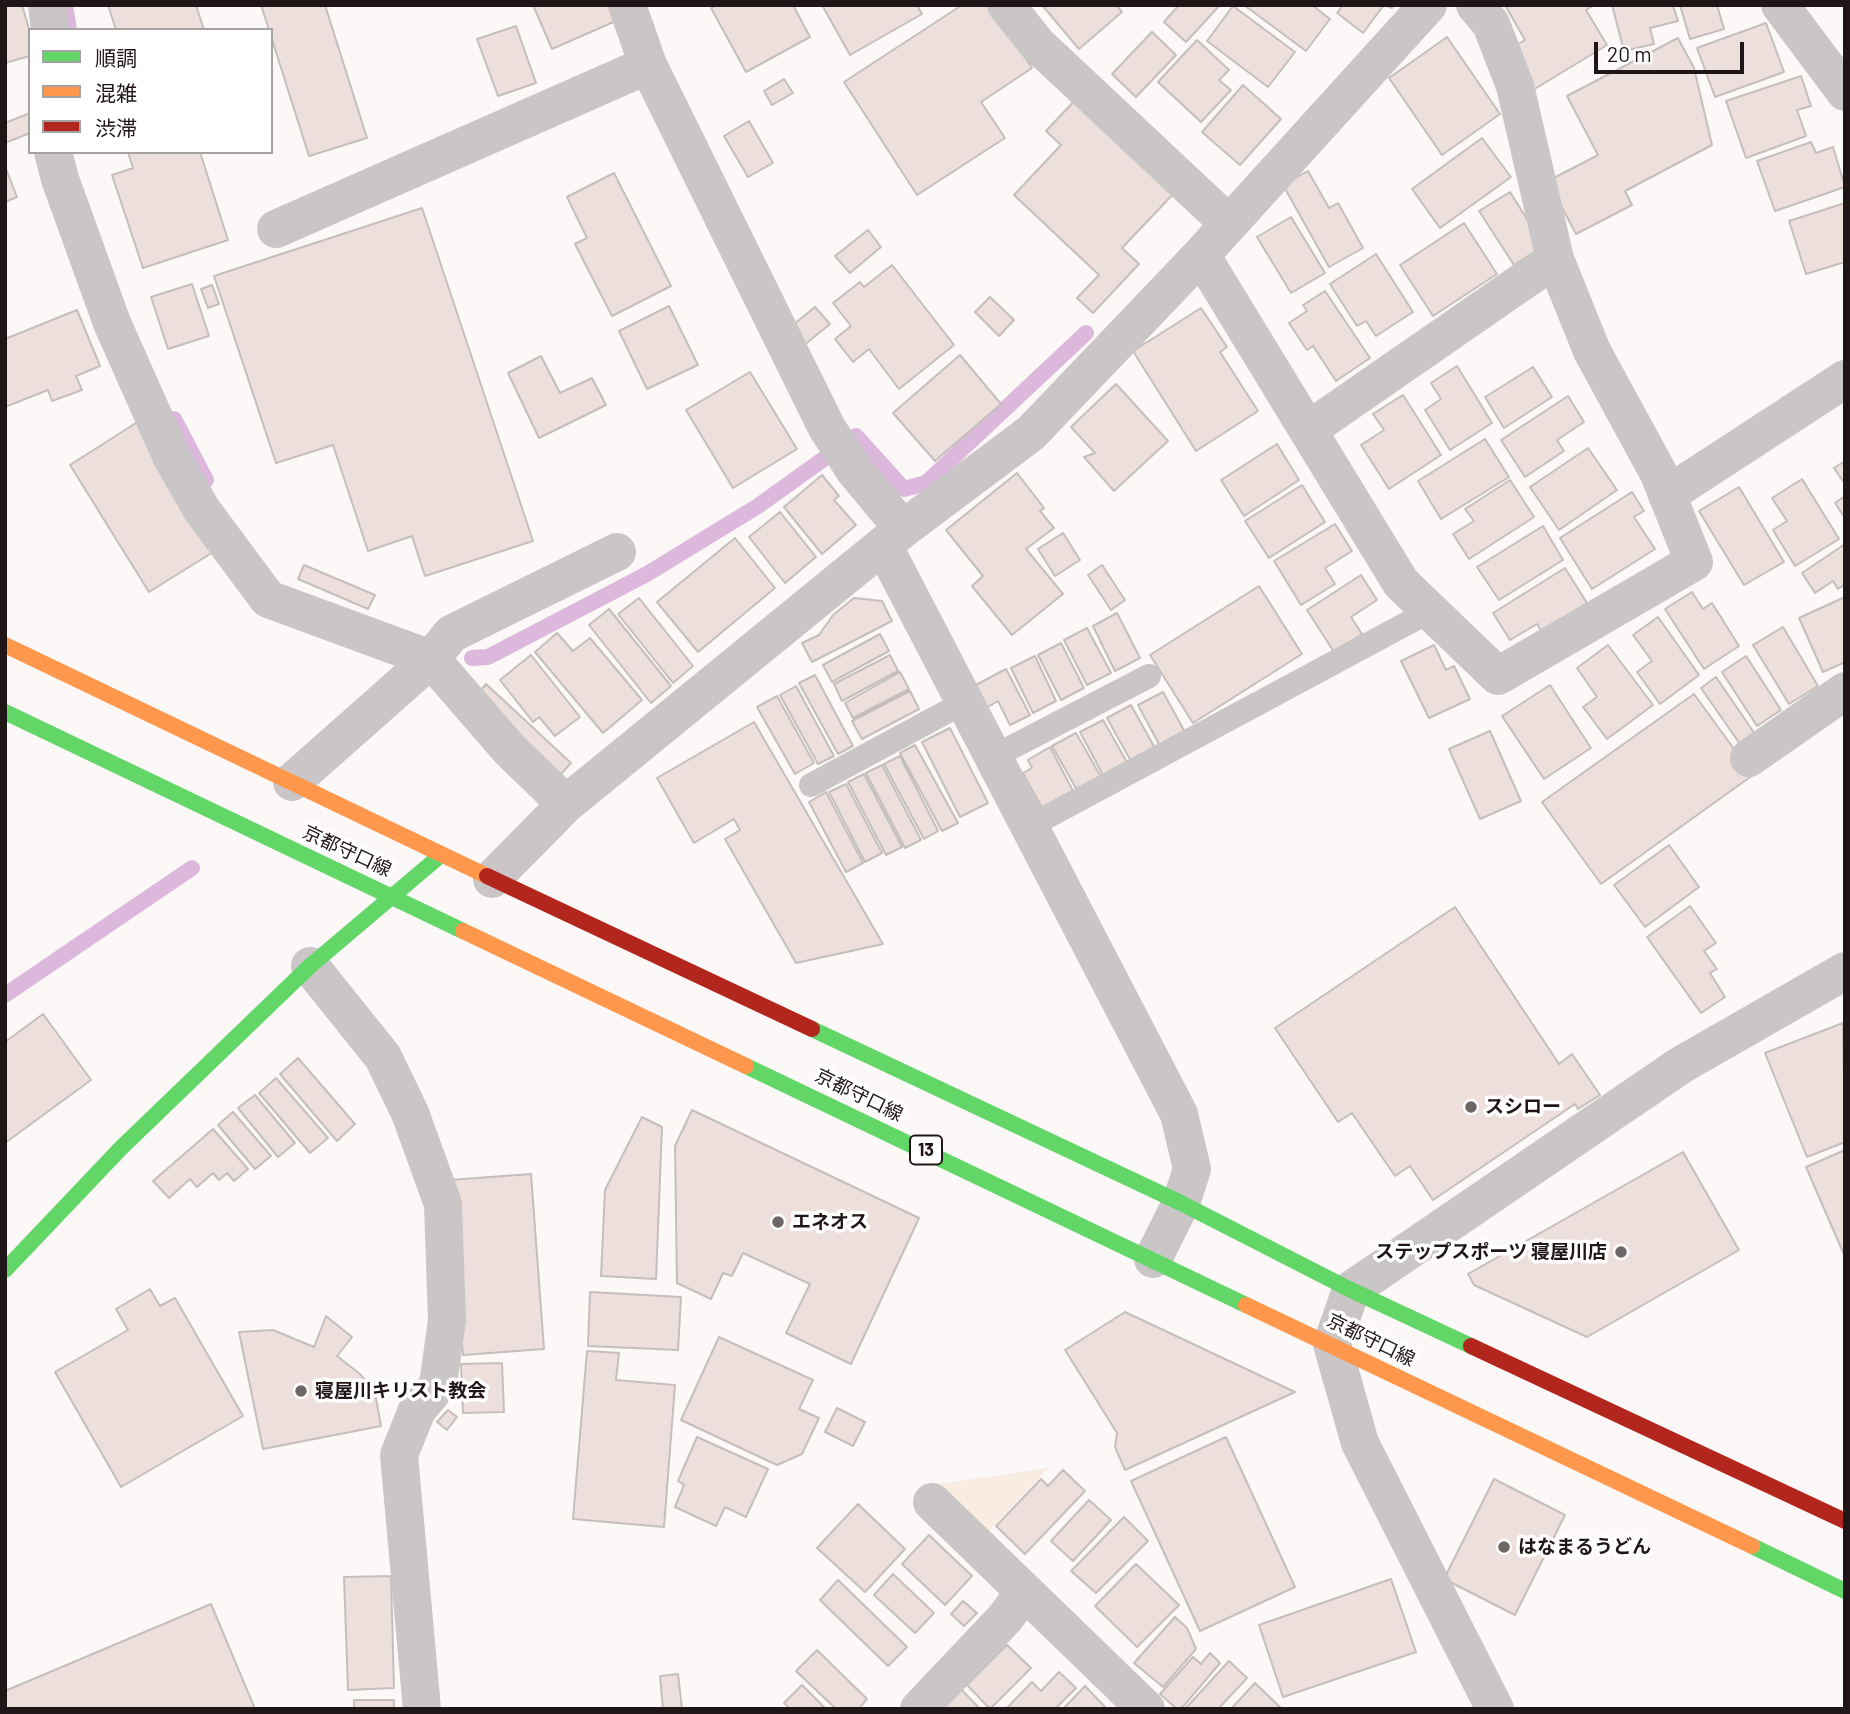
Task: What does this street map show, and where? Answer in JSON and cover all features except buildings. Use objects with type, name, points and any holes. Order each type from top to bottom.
[{"type":"main road","name":"京都守口線","points":[[5,645],[441,855],[1181,1203],[1351,1290],[1845,1521]]},
{"type":"main road","name":"京都守口線","points":[[5,712],[393,895],[1845,1591]]},
{"type":"main road","points":[[5,1270],[121,1148],[310,965],[441,855]]},
{"type":"street","points":[[47,5],[50,28]]},
{"type":"street","points":[[628,5],[649,65],[827,428],[893,537],[965,702],[1179,1114],[1192,1169],[1181,1203],[1153,1259]]},
{"type":"street","points":[[1006,5],[1038,44],[1228,223]]},
{"type":"street","points":[[492,879],[566,804],[893,537],[1031,433],[1201,254],[1428,5]]},
{"type":"street","points":[[1201,254],[1401,583],[1498,676],[1694,562],[1660,474],[1592,351],[1555,259],[1516,86],[1491,24],[1475,5]]},
{"type":"street","points":[[1780,5],[1845,92]]},
{"type":"street","points":[[276,229],[649,65]]},
{"type":"street","points":[[54,154],[112,323],[173,458],[202,510],[268,599],[431,659],[510,750],[566,804]]},
{"type":"street","points":[[1308,430],[1555,259]]},
{"type":"street","points":[[1667,495],[1845,379]]},
{"type":"street","points":[[292,782],[431,659],[451,634],[618,552]]},
{"type":"street","points":[[1749,758],[1845,691]]},
{"type":"street","points":[[310,965],[383,1057],[410,1113],[443,1204],[447,1320],[438,1385],[416,1409],[399,1455],[422,1709]]},
{"type":"street","points":[[1495,1709],[1360,1443],[1332,1345],[1351,1290],[1681,1065],[1845,971]]},
{"type":"street","points":[[932,1502],[1146,1709]]},
{"type":"street","points":[[919,1709],[1024,1592]]},
{"type":"lane","points":[[1030,826],[1430,611]]},
{"type":"lane","points":[[993,757],[1149,676]]},
{"type":"lane","points":[[811,785],[965,702]]},
{"type":"shaded area","points":[[1048,1468],[987,1533],[933,1485]]},
{"type":"waterway","points":[[65,5],[69,28]]},
{"type":"waterway","points":[[847,444],[856,436],[904,489],[926,483],[1086,333]]},
{"type":"waterway","points":[[174,419],[206,480]]},
{"type":"waterway","points":[[472,658],[488,657],[647,574],[758,506],[832,453]]},
{"type":"waterway","points":[[5,995],[192,868]]},
{"type":"traffic: fast","points":[[5,712],[463,931]]},
{"type":"traffic: fast","points":[[5,1270],[121,1148],[310,966],[441,855]]},
{"type":"traffic: fast","points":[[812,1029],[1181,1203],[1351,1290],[1471,1346]]},
{"type":"traffic: fast","points":[[746,1066],[1246,1305]]},
{"type":"traffic: fast","points":[[1752,1546],[1845,1591]]},
{"type":"traffic: slow","points":[[5,645],[487,876]]},
{"type":"traffic: slow","points":[[463,931],[746,1066]]},
{"type":"traffic: slow","points":[[1246,1305],[1752,1546]]},
{"type":"traffic: jam","points":[[487,876],[812,1029]]},
{"type":"traffic: jam","points":[[1471,1346],[1845,1521]]},
{"type":"place","name":"スシロー","points":[[1471,1107]]},
{"type":"place","name":"エネオス","points":[[778,1222]]},
{"type":"place","name":"ステップスポーツ 寝屋川店","points":[[1621,1252]]},
{"type":"place","name":"寝屋川キリスト教会","points":[[301,1391]]},
{"type":"place","name":"はなまるうどん","points":[[1504,1547]]}]
